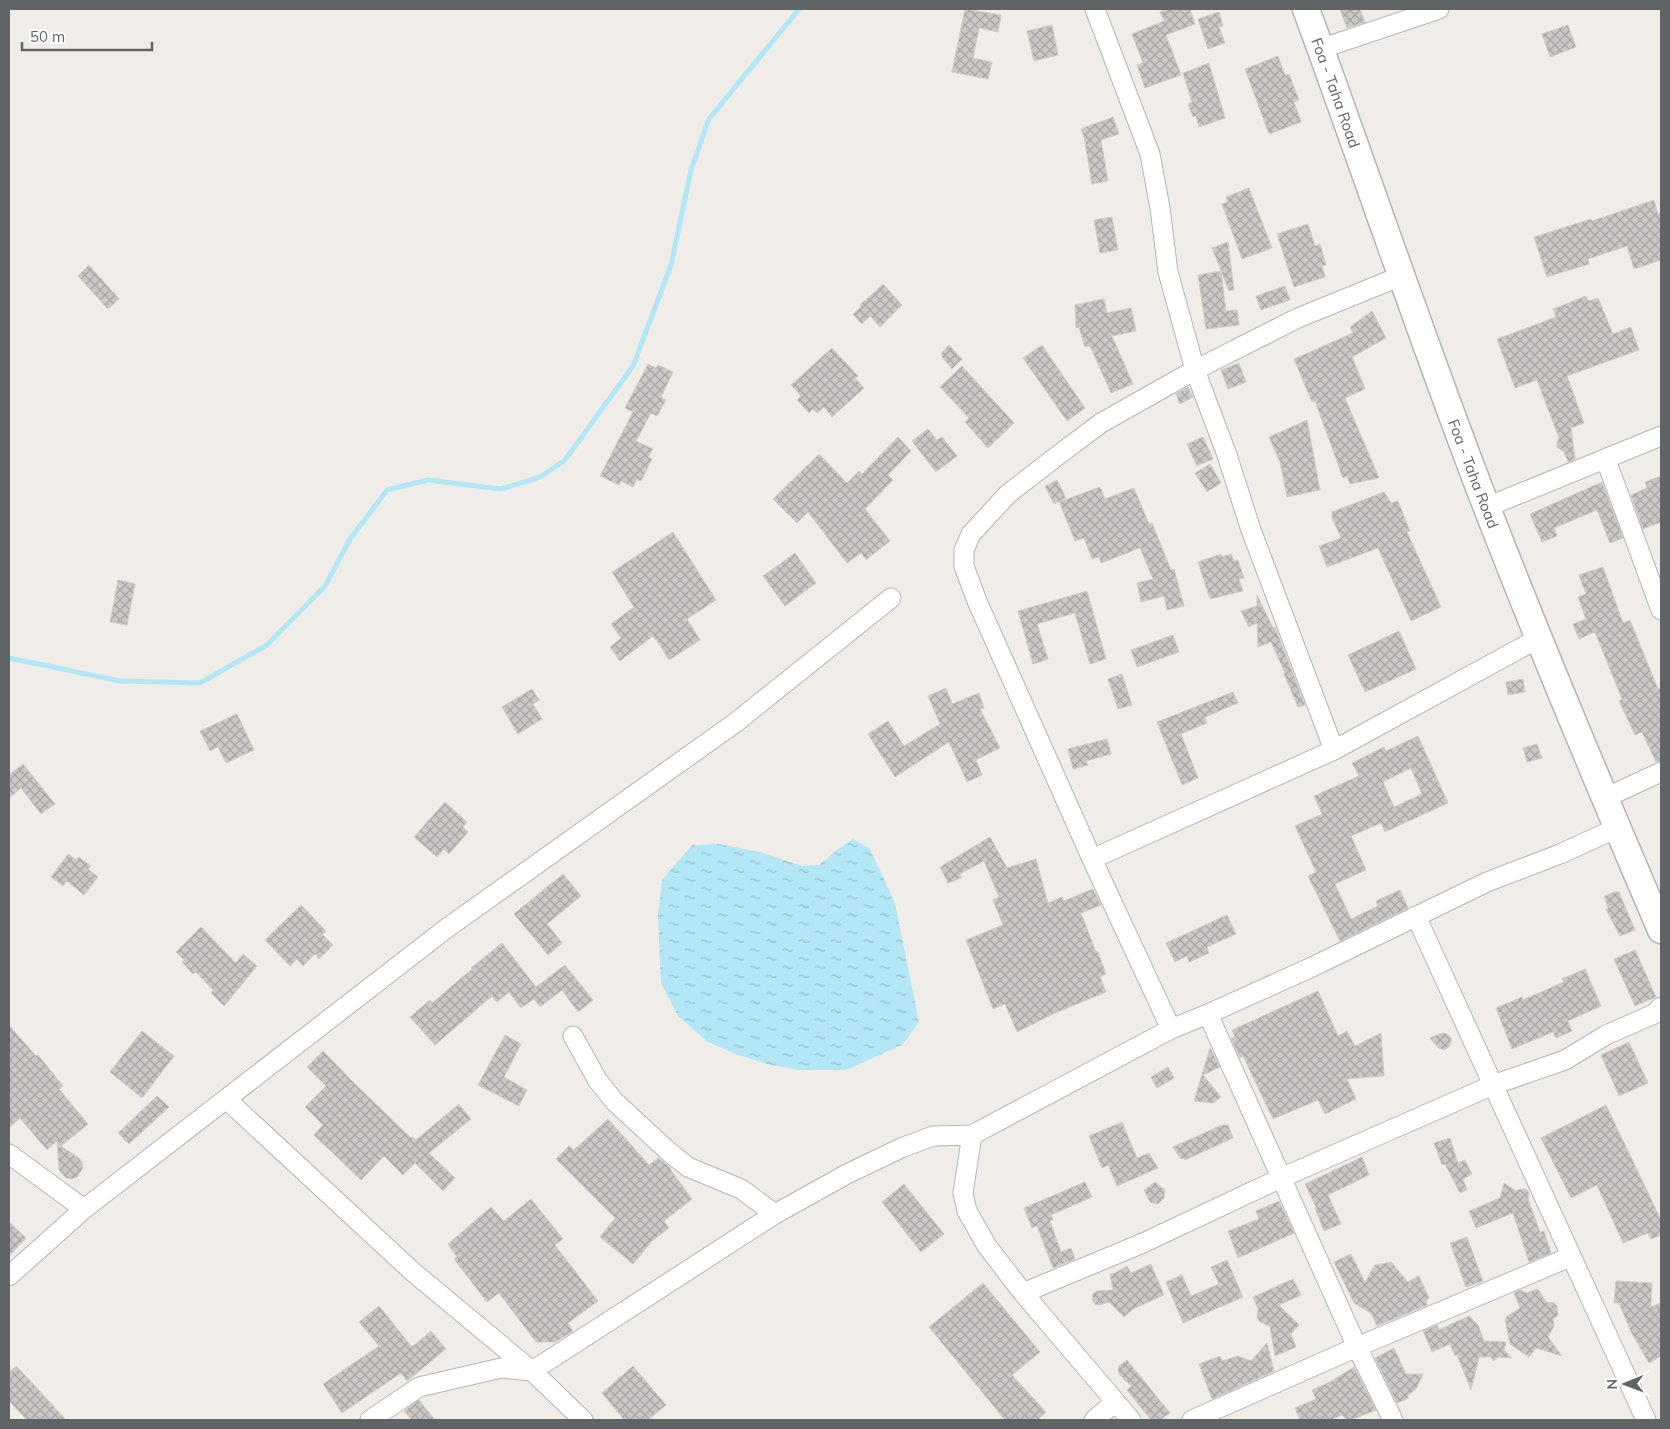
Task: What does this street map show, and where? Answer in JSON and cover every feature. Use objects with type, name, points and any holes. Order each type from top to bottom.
[{"type":"street","points":[[1095,9],[1150,154],[1160,208],[1168,272],[1195,370],[1227,456],[1251,530],[1334,750]]},
{"type":"street","name":"Foa - Taha Road","points":[[1306,9],[1401,276],[1487,507],[1604,798],[1661,930]]},
{"type":"street","points":[[1320,49],[1439,9]]},
{"type":"street","points":[[1171,1029],[1092,859],[977,601],[964,566],[964,550],[971,534],[1008,494],[1101,423],[1195,370],[1298,318],[1401,276]]},
{"type":"street","points":[[1487,507],[1661,436]]},
{"type":"street","points":[[1606,460],[1661,610]]},
{"type":"street","points":[[9,1276],[84,1209],[447,928],[735,723],[891,598]]},
{"type":"street","points":[[1092,859],[1334,750],[1539,638]]},
{"type":"street","points":[[1604,798],[1661,772]]},
{"type":"street","points":[[370,1420],[419,1387],[502,1368],[532,1371],[775,1214],[847,1174],[901,1148],[933,1136],[972,1135],[1171,1029],[1312,967],[1487,882],[1560,854],[1618,828]]},
{"type":"street","points":[[1416,916],[1646,1420]]},
{"type":"street","points":[[1023,1293],[1143,1243],[1281,1178],[1493,1085],[1565,1060],[1606,1035],[1654,1014],[1661,1007]]},
{"type":"street","points":[[1208,1014],[1357,1347],[1393,1420]]},
{"type":"street","points":[[573,1036],[598,1081],[615,1102],[668,1151],[688,1167],[741,1189],[775,1214]]},
{"type":"street","points":[[226,1099],[413,1272],[532,1371],[583,1420]]},
{"type":"street","points":[[972,1135],[963,1193],[967,1211],[986,1246],[1023,1293],[1131,1420]]},
{"type":"street","points":[[9,1154],[84,1209]]},
{"type":"street","points":[[1192,1420],[1357,1347],[1570,1257]]},
{"type":"street","points":[[1094,1420],[1115,1402]]},
{"type":"water","points":[[853,839],[870,849],[895,903],[919,1022],[902,1045],[846,1070],[799,1070],[767,1064],[708,1042],[678,1016],[661,983],[658,916],[662,880],[692,845],[718,844],[760,852],[802,866],[819,865]]},
{"type":"building","points":[[965,9],[1001,15],[998,32],[979,28],[973,58],[992,62],[988,79],[952,72]]},
{"type":"building","points":[[1168,9],[1190,9],[1195,24],[1166,35],[1181,75],[1145,88],[1137,65],[1143,63],[1132,34],[1164,21],[1160,12]]},
{"type":"building","points":[[1340,9],[1360,9],[1365,22],[1347,28]]},
{"type":"building","points":[[1219,12],[1223,26],[1219,27],[1225,43],[1208,49],[1198,19]]},
{"type":"building","points":[[1052,25],[1058,55],[1034,61],[1027,31]]},
{"type":"building","points":[[1568,25],[1576,47],[1550,57],[1542,34]]},
{"type":"building","points":[[1278,56],[1285,75],[1289,74],[1299,100],[1294,102],[1301,122],[1269,134],[1245,69]]},
{"type":"building","points":[[1209,63],[1225,118],[1199,127],[1196,116],[1193,117],[1188,104],[1192,102],[1183,73]]},
{"type":"building","points":[[1113,117],[1119,134],[1101,140],[1108,181],[1092,184],[1081,129]]},
{"type":"building","points":[[1249,188],[1272,248],[1242,259],[1222,204],[1228,202],[1226,197]]},
{"type":"building","points":[[1654,200],[1658,214],[1661,212],[1661,260],[1634,269],[1627,246],[1588,259],[1589,264],[1547,277],[1534,237],[1591,219],[1592,221]]},
{"type":"building","points":[[1112,217],[1118,250],[1100,253],[1094,220]]},
{"type":"building","points":[[1308,224],[1315,246],[1320,244],[1326,265],[1322,266],[1325,277],[1294,287],[1277,234]]},
{"type":"building","points":[[1228,242],[1234,290],[1229,291],[1212,248]]},
{"type":"building","points":[[89,265],[119,299],[108,309],[78,276]]},
{"type":"building","points":[[1221,271],[1226,311],[1237,310],[1239,325],[1206,329],[1198,275]]},
{"type":"building","points":[[883,284],[902,305],[880,327],[870,316],[862,324],[853,314]]},
{"type":"building","points":[[1285,286],[1290,300],[1261,310],[1256,296]]},
{"type":"building","points":[[1586,296],[1589,301],[1598,298],[1613,334],[1631,327],[1639,350],[1567,376],[1584,423],[1571,428],[1575,459],[1568,462],[1564,452],[1557,447],[1559,438],[1537,380],[1515,388],[1497,339],[1556,317],[1553,309]]},
{"type":"building","points":[[1104,299],[1107,313],[1131,308],[1136,331],[1112,336],[1133,384],[1111,393],[1090,346],[1085,347],[1079,327],[1076,328],[1075,305]]},
{"type":"building","points":[[1372,311],[1386,338],[1352,357],[1365,389],[1345,398],[1379,478],[1350,484],[1347,476],[1343,478],[1315,401],[1312,402],[1294,359],[1353,333],[1350,327]]},
{"type":"building","points":[[949,345],[962,359],[952,369],[942,357],[942,352]]},
{"type":"building","points":[[1042,345],[1085,408],[1067,421],[1023,358]]},
{"type":"building","points":[[832,348],[858,376],[855,378],[864,388],[832,417],[824,407],[817,413],[813,409],[809,413],[797,400],[801,396],[791,385]]},
{"type":"building","points":[[1239,363],[1246,382],[1228,389],[1221,370]]},
{"type":"building","points":[[648,364],[656,368],[658,365],[673,372],[661,397],[666,400],[657,416],[651,413],[636,441],[653,449],[648,457],[652,459],[641,481],[637,479],[633,487],[621,481],[619,485],[600,476],[633,412],[625,408]]},
{"type":"building","points":[[962,366],[1014,423],[988,448],[965,422],[969,418],[940,387]]},
{"type":"building","points":[[1188,387],[1193,397],[1180,404],[1176,394]]},
{"type":"building","points":[[1307,420],[1320,490],[1287,497],[1280,462],[1269,437]]},
{"type":"building","points":[[928,429],[937,440],[942,437],[957,456],[936,472],[912,441]]},
{"type":"building","points":[[898,437],[911,451],[888,475],[893,480],[865,509],[890,541],[866,560],[861,553],[847,563],[808,512],[797,523],[773,499],[819,454],[847,483],[859,471],[862,474]]},
{"type":"building","points":[[1203,437],[1213,459],[1197,466],[1187,444]]},
{"type":"building","points":[[1210,464],[1221,483],[1207,492],[1195,473]]},
{"type":"building","points":[[1661,476],[1661,522],[1643,529],[1631,495],[1647,488],[1645,482]]},
{"type":"building","points":[[1057,480],[1066,498],[1054,504],[1045,486]]},
{"type":"building","points":[[1602,482],[1623,538],[1610,543],[1597,510],[1554,528],[1557,536],[1542,542],[1530,514]]},
{"type":"building","points":[[1100,487],[1105,499],[1134,488],[1149,524],[1152,523],[1171,570],[1174,569],[1184,606],[1167,610],[1164,596],[1141,602],[1137,583],[1153,579],[1140,548],[1101,563],[1099,557],[1092,559],[1084,538],[1075,541],[1059,502]]},
{"type":"building","points":[[1384,492],[1391,503],[1398,501],[1410,531],[1407,532],[1441,607],[1411,621],[1378,548],[1327,567],[1319,546],[1341,538],[1332,518],[1332,512]]},
{"type":"building","points":[[673,532],[716,600],[687,619],[700,640],[669,660],[653,636],[620,661],[610,647],[621,638],[611,624],[634,607],[612,572]]},
{"type":"building","points":[[795,553],[816,583],[785,606],[763,576]]},
{"type":"building","points":[[1221,554],[1222,557],[1231,554],[1234,561],[1238,560],[1244,578],[1239,579],[1243,591],[1210,599],[1198,562]]},
{"type":"building","points":[[1603,567],[1623,623],[1630,620],[1658,689],[1661,688],[1661,761],[1656,762],[1642,732],[1635,735],[1619,701],[1622,699],[1595,632],[1579,639],[1573,624],[1586,619],[1578,597],[1586,594],[1579,575]]},
{"type":"building","points":[[118,580],[135,584],[127,625],[110,622]]},
{"type":"building","points":[[1087,591],[1106,659],[1090,664],[1075,613],[1037,624],[1048,659],[1033,664],[1018,611]]},
{"type":"building","points":[[1257,595],[1273,628],[1275,627],[1305,705],[1298,707],[1271,642],[1258,647],[1257,623],[1249,627],[1241,611],[1257,606]]},
{"type":"building","points":[[1399,631],[1416,669],[1365,692],[1348,655]]},
{"type":"building","points":[[1173,635],[1179,652],[1137,667],[1131,650]]},
{"type":"building","points":[[1122,674],[1132,705],[1118,709],[1108,679]]},
{"type":"building","points":[[1523,679],[1525,692],[1508,695],[1506,682]]},
{"type":"building","points":[[946,688],[952,704],[979,693],[984,708],[980,709],[1000,748],[976,760],[982,775],[967,782],[949,742],[895,777],[868,734],[888,721],[904,746],[940,724],[928,696]]},
{"type":"building","points":[[532,689],[539,700],[533,704],[542,719],[518,734],[502,707]]},
{"type":"building","points":[[1233,692],[1238,703],[1205,717],[1207,723],[1181,734],[1198,778],[1182,785],[1157,722]]},
{"type":"building","points":[[237,714],[254,750],[226,763],[218,747],[210,751],[200,731]]},
{"type":"building","points":[[1418,736],[1448,803],[1385,832],[1381,823],[1351,836],[1366,870],[1335,884],[1351,919],[1378,906],[1376,901],[1400,890],[1408,908],[1340,941],[1308,876],[1316,872],[1295,826],[1322,814],[1314,796],[1359,776],[1352,763],[1384,747],[1386,751]],"holes":[[[1411,768],[1422,794],[1394,807],[1383,782]]]},
{"type":"building","points":[[1107,739],[1111,754],[1086,761],[1088,765],[1073,769],[1068,749]]},
{"type":"building","points":[[1537,744],[1542,758],[1527,762],[1523,748]]},
{"type":"building","points":[[23,764],[55,804],[41,814],[21,788],[9,798],[9,775]]},
{"type":"building","points":[[445,802],[467,822],[463,827],[468,832],[449,854],[444,849],[437,857],[414,837]]},
{"type":"building","points":[[990,837],[1007,868],[1036,859],[1048,903],[1062,897],[1064,901],[1093,889],[1101,905],[1081,913],[1106,974],[1100,977],[1106,992],[1053,1014],[1017,1032],[1005,1004],[993,1009],[966,940],[1003,925],[993,900],[999,897],[984,861],[960,874],[961,878],[948,883],[940,867]]},
{"type":"building","points":[[68,854],[76,860],[79,857],[91,866],[88,869],[98,877],[84,895],[67,881],[63,886],[51,877]]},
{"type":"building","points":[[563,874],[581,896],[547,924],[562,943],[548,955],[514,914]]},
{"type":"building","points":[[1619,892],[1635,930],[1620,936],[1606,909],[1608,908],[1604,896]]},
{"type":"building","points":[[301,905],[326,931],[322,934],[333,945],[319,959],[315,954],[303,966],[297,959],[290,966],[265,940]]},
{"type":"building","points":[[1227,915],[1236,934],[1207,947],[1209,953],[1189,962],[1187,956],[1175,962],[1166,943]]},
{"type":"building","points":[[201,927],[236,963],[243,954],[257,966],[224,1006],[211,993],[213,990],[196,972],[193,974],[176,952]]},
{"type":"building","points":[[502,943],[536,987],[565,965],[593,1000],[578,1012],[562,990],[540,1007],[534,999],[521,1008],[509,992],[497,1002],[492,996],[435,1045],[410,1017],[430,1000],[432,1003]]},
{"type":"building","points":[[1635,950],[1656,997],[1635,1006],[1614,959]]},
{"type":"building","points":[[1585,969],[1601,1006],[1568,1021],[1572,1031],[1556,1038],[1553,1032],[1512,1049],[1496,1008],[1522,997],[1523,1000],[1564,982],[1562,979]]},
{"type":"building","points":[[1318,991],[1338,1036],[1347,1031],[1355,1046],[1381,1033],[1384,1076],[1347,1079],[1356,1099],[1325,1114],[1318,1100],[1273,1119],[1243,1056],[1240,1058],[1231,1038],[1235,1037],[1232,1030]]},
{"type":"building","points":[[9,1025],[36,1056],[38,1055],[63,1086],[59,1089],[88,1124],[61,1146],[79,1158],[82,1163],[83,1168],[77,1177],[72,1179],[66,1178],[59,1170],[57,1141],[47,1150],[20,1118],[9,1128]]},
{"type":"building","points":[[142,1031],[174,1056],[142,1098],[110,1072]]},
{"type":"building","points":[[1442,1033],[1447,1034],[1451,1038],[1449,1047],[1444,1050],[1439,1048],[1430,1038]]},
{"type":"building","points":[[505,1035],[521,1044],[504,1077],[527,1090],[519,1106],[478,1085]]},
{"type":"building","points":[[1629,1042],[1648,1083],[1619,1096],[1601,1055]]},
{"type":"building","points":[[1210,1048],[1220,1067],[1203,1075],[1221,1097],[1213,1103],[1194,1101]]},
{"type":"building","points":[[323,1051],[411,1138],[416,1140],[459,1104],[471,1119],[429,1153],[455,1178],[443,1191],[415,1163],[403,1175],[384,1156],[361,1180],[314,1135],[323,1125],[305,1107],[326,1086],[307,1067]]},
{"type":"building","points":[[1168,1067],[1174,1078],[1157,1088],[1151,1077]]},
{"type":"building","points":[[157,1096],[169,1107],[129,1144],[118,1133]]},
{"type":"building","points":[[1606,1105],[1661,1220],[1661,1235],[1651,1239],[1648,1233],[1623,1243],[1597,1185],[1571,1198],[1541,1138]]},
{"type":"building","points":[[608,1119],[649,1165],[658,1158],[671,1168],[692,1199],[664,1221],[669,1228],[652,1241],[633,1264],[600,1237],[615,1218],[556,1159],[569,1146],[574,1150]]},
{"type":"building","points":[[1122,1122],[1137,1158],[1149,1153],[1158,1168],[1117,1186],[1108,1165],[1102,1168],[1089,1136]]},
{"type":"building","points":[[1222,1125],[1228,1125],[1233,1138],[1185,1160],[1184,1158],[1181,1159],[1173,1147]]},
{"type":"building","points":[[1450,1138],[1458,1163],[1465,1160],[1472,1174],[1463,1179],[1467,1190],[1460,1193],[1445,1164],[1442,1165],[1434,1143]]},
{"type":"building","points":[[1362,1157],[1369,1175],[1328,1195],[1341,1224],[1324,1231],[1316,1207],[1305,1184]]},
{"type":"building","points":[[1085,1182],[1092,1197],[1051,1215],[1053,1220],[1050,1221],[1061,1252],[1071,1248],[1075,1259],[1053,1268],[1037,1226],[1032,1228],[1024,1208]]},
{"type":"building","points":[[1155,1182],[1165,1190],[1164,1198],[1158,1204],[1150,1202],[1144,1190]]},
{"type":"building","points":[[1504,1183],[1516,1191],[1526,1189],[1529,1193],[1528,1199],[1540,1232],[1544,1231],[1551,1253],[1529,1262],[1513,1213],[1476,1228],[1469,1211],[1500,1198]]},
{"type":"building","points":[[904,1184],[944,1234],[921,1252],[882,1202]]},
{"type":"building","points":[[531,1199],[563,1239],[555,1245],[598,1301],[568,1323],[573,1331],[555,1342],[536,1342],[499,1293],[487,1302],[454,1259],[457,1257],[448,1244],[491,1207],[504,1221]]},
{"type":"building","points":[[1279,1201],[1294,1233],[1238,1258],[1228,1231],[1259,1219],[1256,1211]]},
{"type":"building","points":[[9,1222],[26,1238],[9,1256]]},
{"type":"building","points":[[1467,1237],[1483,1281],[1466,1287],[1450,1243]]},
{"type":"building","points":[[1351,1254],[1365,1282],[1375,1265],[1391,1262],[1408,1282],[1419,1276],[1429,1298],[1426,1301],[1427,1305],[1377,1326],[1371,1313],[1354,1303],[1334,1262]]},
{"type":"building","points":[[1227,1260],[1243,1297],[1183,1323],[1166,1282],[1182,1275],[1191,1296],[1219,1284],[1211,1267]]},
{"type":"building","points":[[1151,1264],[1164,1295],[1133,1309],[1124,1317],[1109,1302],[1100,1305],[1095,1304],[1092,1300],[1093,1294],[1097,1291],[1113,1290],[1110,1274],[1127,1266],[1131,1273]]},
{"type":"building","points":[[1293,1279],[1301,1295],[1279,1305],[1299,1325],[1291,1334],[1296,1347],[1275,1356],[1270,1327],[1259,1321],[1257,1317],[1258,1309],[1253,1297]]},
{"type":"building","points":[[1616,1281],[1652,1283],[1651,1307],[1661,1303],[1661,1356],[1649,1363],[1631,1332],[1619,1303],[1614,1303]]},
{"type":"building","points":[[983,1283],[1040,1352],[1012,1375],[1046,1412],[1038,1420],[1005,1420],[929,1327]]},
{"type":"building","points":[[1538,1289],[1546,1302],[1554,1303],[1557,1306],[1558,1315],[1553,1319],[1554,1326],[1548,1337],[1562,1356],[1536,1348],[1529,1357],[1510,1344],[1505,1320],[1507,1316],[1520,1308],[1514,1293],[1520,1290],[1526,1293]]},
{"type":"building","points":[[379,1306],[412,1347],[431,1331],[446,1349],[407,1381],[401,1373],[342,1413],[323,1384],[379,1346],[359,1322]]},
{"type":"building","points":[[1469,1316],[1478,1325],[1484,1341],[1506,1342],[1504,1350],[1512,1358],[1498,1357],[1493,1361],[1491,1357],[1479,1357],[1471,1390],[1457,1355],[1455,1356],[1450,1344],[1432,1352],[1423,1331],[1437,1325],[1439,1330]]},
{"type":"building","points":[[1267,1343],[1274,1371],[1212,1399],[1199,1364],[1220,1356],[1222,1361],[1238,1356],[1251,1361]]},
{"type":"building","points":[[1394,1348],[1406,1374],[1423,1374],[1416,1389],[1407,1396],[1409,1398],[1397,1403],[1375,1358]]},
{"type":"building","points":[[1127,1360],[1170,1413],[1160,1420],[1151,1420],[1127,1390],[1131,1386],[1119,1374],[1118,1370],[1119,1366]]},
{"type":"building","points":[[16,1366],[66,1420],[27,1420],[9,1401],[9,1373]]},
{"type":"building","points":[[633,1366],[666,1405],[648,1420],[624,1420],[602,1393]]},
{"type":"building","points":[[1354,1367],[1376,1410],[1351,1420],[1347,1420],[1342,1415],[1331,1420],[1300,1420],[1295,1408],[1316,1399],[1312,1390],[1330,1382]]},
{"type":"building","points":[[419,1400],[435,1420],[412,1420],[404,1411]]},
{"type":"waterway","points":[[9,658],[120,681],[200,683],[267,645],[325,586],[350,539],[387,490],[428,480],[501,489],[540,477],[565,460],[633,366],[671,265],[691,170],[709,119],[799,9]]}]
